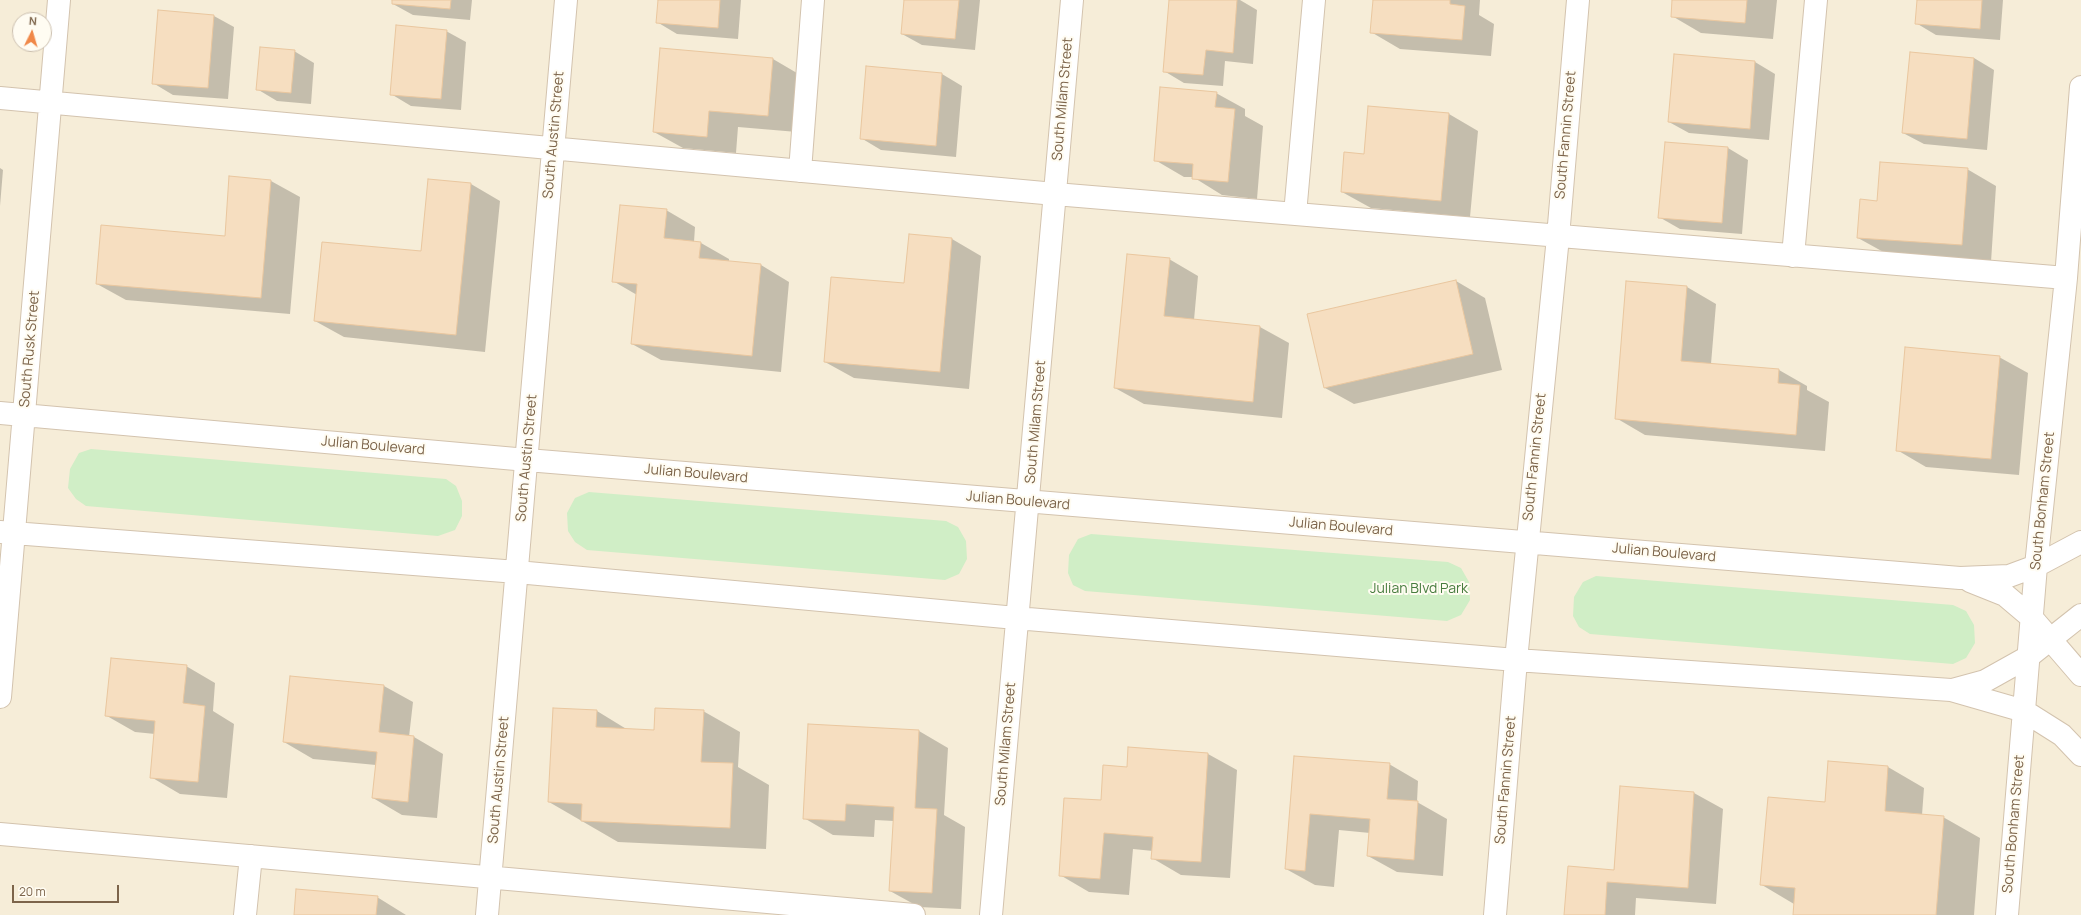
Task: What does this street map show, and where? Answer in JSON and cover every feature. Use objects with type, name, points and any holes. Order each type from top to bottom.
[{"type":"street","name":"South Rusk Street","points":[[0,697],[7,532],[24,415],[59,0]]},
{"type":"street","name":"South Austin Street","points":[[487,915],[566,0]]},
{"type":"street","points":[[800,171],[814,0]]},
{"type":"street","name":"South Milam Street","points":[[991,915],[1016,618],[1029,502],[1072,0]]},
{"type":"street","points":[[1295,214],[1314,0]]},
{"type":"street","name":"South Fannin Street","points":[[1495,915],[1516,660],[1558,237],[1578,0]]},
{"type":"street","points":[[1793,256],[1816,0]]},
{"type":"street","name":"South Bonham Street","points":[[2007,915],[2036,566],[2066,278],[2076,213],[2081,87]]},
{"type":"street","points":[[0,98],[1055,194],[1558,237],[2066,278]]},
{"type":"street","name":"Julian Boulevard","points":[[0,413],[527,460],[1960,578],[2009,576],[2036,566],[2081,542]]},
{"type":"street","points":[[7,532],[517,572],[1016,618],[1516,660],[1951,690],[2024,711],[2062,734],[2081,755]]},
{"type":"street","points":[[1960,578],[2004,595],[2031,617],[2081,675]]},
{"type":"street","points":[[1951,690],[1985,682],[2028,657],[2081,615]]},
{"type":"street","points":[[0,834],[490,876],[739,907],[914,915]]},
{"type":"street","points":[[245,915],[251,856]]},
{"type":"shaded area","points":[[0,0],[2081,0],[2081,915],[0,915]]},
{"type":"green space","points":[[91,449],[446,479],[456,486],[462,501],[462,516],[455,530],[438,536],[86,506],[76,499],[68,488],[70,469],[79,453]]},
{"type":"green space","points":[[589,492],[946,521],[958,527],[966,541],[967,559],[959,574],[945,580],[587,550],[575,542],[568,531],[567,513],[575,498]]},
{"type":"green space","name":"Julian Blvd Park","points":[[1091,534],[1448,562],[1461,568],[1469,582],[1470,600],[1461,615],[1447,621],[1085,591],[1073,585],[1068,573],[1069,555],[1078,539]]},
{"type":"green space","points":[[1596,576],[1953,605],[1966,611],[1974,625],[1975,643],[1966,658],[1953,664],[1590,634],[1579,627],[1573,616],[1574,597],[1583,582]]},
{"type":"building","points":[[392,0],[451,0],[450,9],[392,4]]},
{"type":"building","points":[[658,0],[720,0],[718,28],[656,23]]},
{"type":"building","points":[[904,0],[959,0],[955,39],[901,34]]},
{"type":"building","points":[[1169,0],[1237,0],[1233,53],[1206,50],[1203,75],[1163,72]]},
{"type":"building","points":[[1373,0],[1450,0],[1450,4],[1465,6],[1462,40],[1370,33]]},
{"type":"building","points":[[1672,0],[1747,0],[1745,23],[1671,17]]},
{"type":"building","points":[[1917,0],[1982,0],[1980,29],[1915,24]]},
{"type":"building","points":[[158,10],[214,15],[208,88],[152,84]]},
{"type":"building","points":[[396,25],[447,30],[441,99],[390,95]]},
{"type":"building","points":[[260,47],[295,50],[291,93],[256,90]]},
{"type":"building","points":[[660,48],[773,58],[768,116],[709,111],[707,137],[653,132]]},
{"type":"building","points":[[1910,52],[1974,58],[1967,139],[1902,133]]},
{"type":"building","points":[[1674,54],[1755,61],[1750,129],[1668,122]]},
{"type":"building","points":[[866,66],[942,73],[936,146],[860,139]]},
{"type":"building","points":[[1160,87],[1217,92],[1215,107],[1235,109],[1228,182],[1192,179],[1193,164],[1154,161]]},
{"type":"building","points":[[1368,106],[1449,113],[1441,201],[1341,192],[1344,152],[1364,154]]},
{"type":"building","points":[[1665,142],[1728,147],[1722,223],[1658,218]]},
{"type":"building","points":[[1880,162],[1968,168],[1962,245],[1857,238],[1860,199],[1877,201]]},
{"type":"building","points":[[229,176],[271,180],[261,298],[96,284],[101,225],[225,236]]},
{"type":"building","points":[[428,179],[471,183],[456,335],[314,321],[322,242],[421,251]]},
{"type":"building","points":[[620,205],[667,209],[664,238],[701,242],[699,258],[761,264],[752,356],[631,344],[637,284],[612,282]]},
{"type":"building","points":[[909,234],[952,238],[940,372],[824,362],[831,277],[904,283]]},
{"type":"building","points":[[1127,254],[1170,258],[1164,316],[1260,326],[1253,402],[1114,388]]},
{"type":"building","points":[[1456,280],[1473,354],[1324,388],[1307,314]]},
{"type":"building","points":[[1626,281],[1687,286],[1681,361],[1779,369],[1778,383],[1800,385],[1796,435],[1615,419]]},
{"type":"building","points":[[1905,347],[2000,356],[1991,459],[1896,451]]},
{"type":"building","points":[[111,658],[187,665],[183,703],[205,706],[198,782],[150,778],[155,721],[105,716]]},
{"type":"building","points":[[290,676],[384,685],[379,732],[414,736],[408,802],[372,798],[377,752],[283,742]]},
{"type":"building","points":[[553,708],[597,710],[596,727],[654,730],[655,708],[704,710],[701,762],[733,763],[730,828],[581,821],[582,804],[548,802]]},
{"type":"building","points":[[808,724],[919,730],[915,808],[937,809],[932,893],[889,891],[894,807],[846,804],[845,821],[803,819]]},
{"type":"building","points":[[1128,747],[1208,753],[1201,862],[1151,859],[1153,837],[1104,833],[1100,879],[1059,876],[1064,798],[1101,800],[1103,765],[1127,767]]},
{"type":"building","points":[[1294,756],[1390,763],[1387,799],[1418,801],[1414,860],[1367,856],[1370,819],[1310,814],[1305,871],[1285,869]]},
{"type":"building","points":[[1828,761],[1888,766],[1885,811],[1944,816],[1936,915],[1793,915],[1795,888],[1760,885],[1768,797],[1825,802]]},
{"type":"building","points":[[1620,786],[1694,792],[1688,888],[1607,882],[1605,915],[1564,915],[1568,866],[1614,870]]},
{"type":"building","points":[[296,889],[378,896],[376,915],[294,915]]}]
